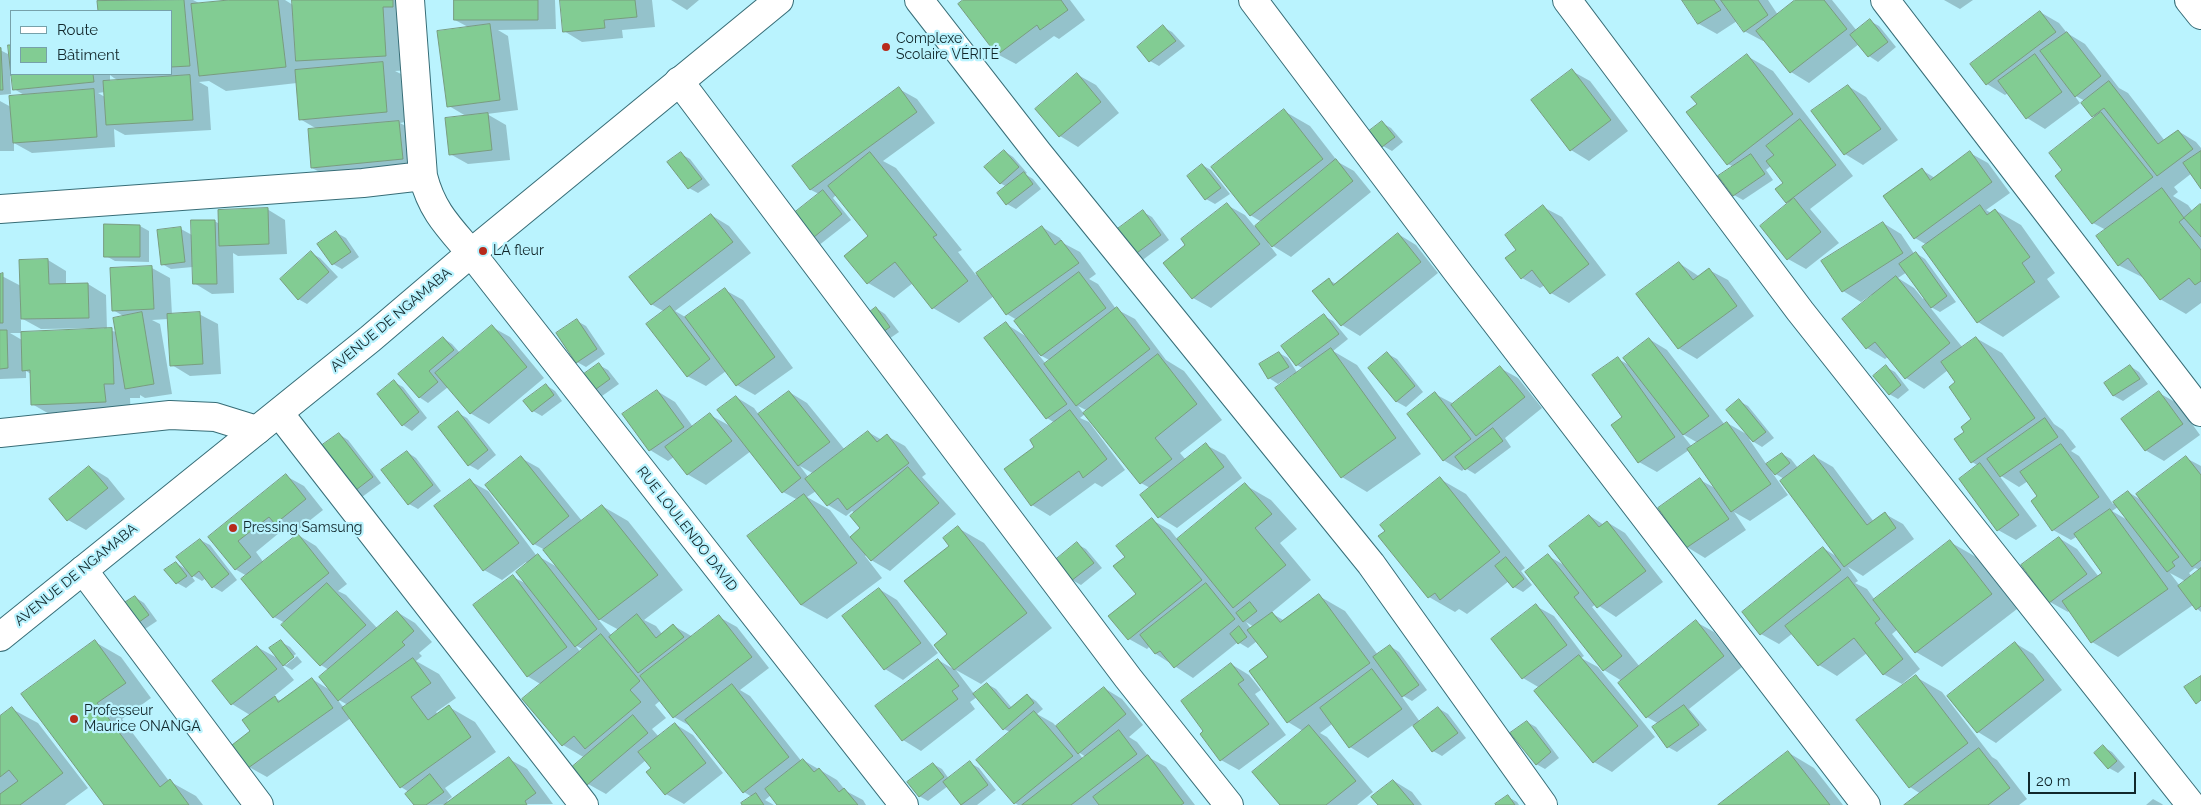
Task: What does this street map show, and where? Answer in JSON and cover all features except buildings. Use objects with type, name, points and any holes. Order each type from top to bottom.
[{"type":"street","name":"RUE LOULENDO DAVID","points":[[410,0],[423,176],[428,196],[438,214],[471,253],[904,805]]},
{"type":"street","name":"AVENUE DE NGAMABA","points":[[0,637],[370,339],[471,253],[779,0]]},
{"type":"street","points":[[919,0],[1038,154],[1371,564],[1542,805]]},
{"type":"street","points":[[1253,0],[1564,412],[1866,805]]},
{"type":"street","points":[[1567,0],[1800,310],[2192,805]]},
{"type":"street","points":[[1885,0],[2201,412]]},
{"type":"street","points":[[2189,0],[2201,15]]},
{"type":"street","points":[[679,81],[1128,678],[1230,805]]},
{"type":"street","points":[[0,209],[363,183],[423,176]]},
{"type":"street","points":[[279,413],[584,805]]},
{"type":"street","points":[[0,432],[170,415],[215,417],[257,430]]},
{"type":"street","points":[[84,570],[260,805]]},
{"type":"place","name":"Complexe Scolaire VÉRITÉ","points":[[886,47]]},
{"type":"place","name":"LA fleur","points":[[483,251]]},
{"type":"place","name":"Pressing Samsung","points":[[233,528]]},
{"type":"place","name":"Professeur Maurice ONANGA","points":[[74,719]]}]
